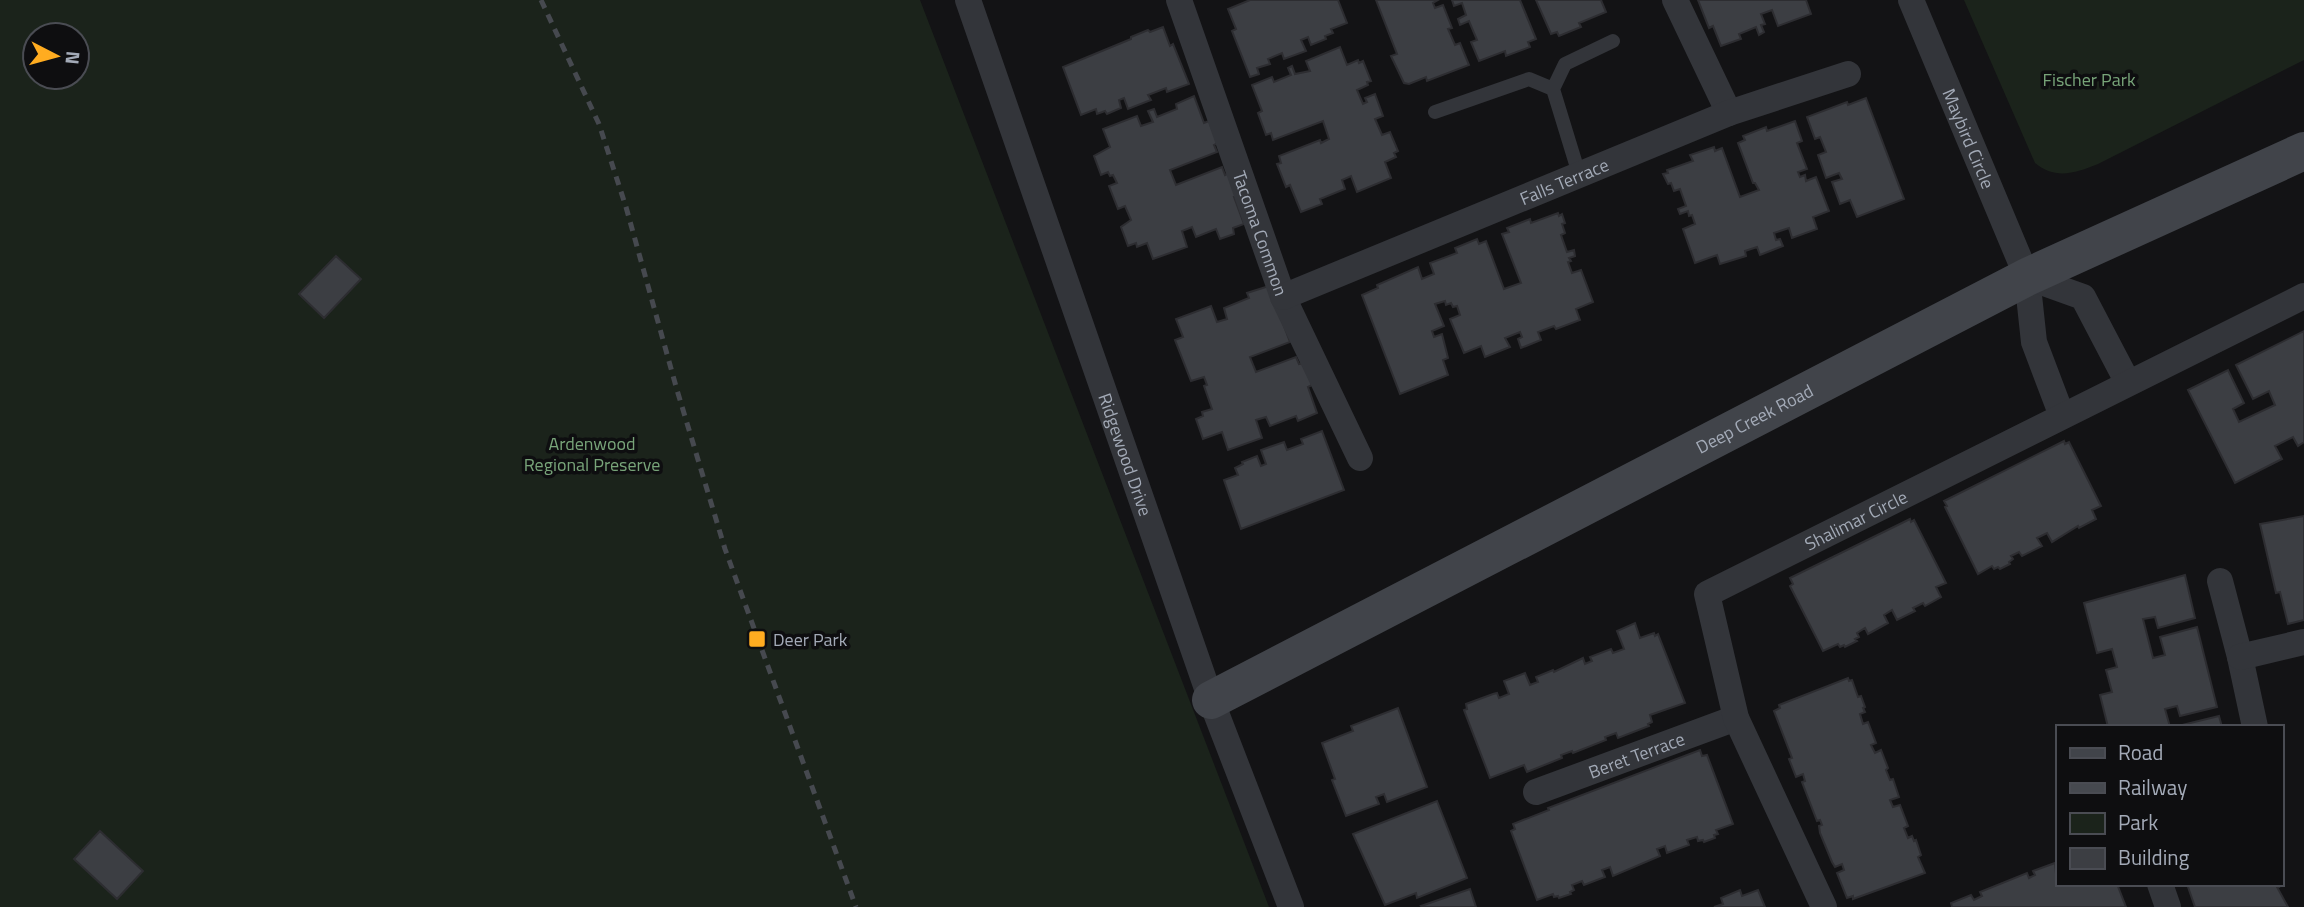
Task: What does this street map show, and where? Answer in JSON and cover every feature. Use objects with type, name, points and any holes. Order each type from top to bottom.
[{"type":"street","name":"Ridgewood Drive","points":[[968,0],[1211,699],[1291,907]]},
{"type":"street","name":"Tacoma Common","points":[[1179,0],[1283,297],[1360,458]]},
{"type":"street","points":[[1675,0],[1729,113]]},
{"type":"street","name":"Maybird Circle","points":[[1911,0],[2028,277],[2034,342],[2063,416]]},
{"type":"street","name":"Falls Terrace","points":[[1283,297],[1729,113],[1848,74]]},
{"type":"street","name":"Deep Creek Road","points":[[1211,699],[2028,277],[2304,151]]},
{"type":"street","points":[[2028,277],[2083,297],[2129,383]]},
{"type":"street","name":"Shalimar Circle","points":[[1824,907],[1736,719],[1707,594],[2304,296]]},
{"type":"street","points":[[2220,581],[2241,657],[2255,725]]},
{"type":"street","points":[[2241,657],[2304,642]]},
{"type":"street","name":"Beret Terrace","points":[[1536,792],[1736,719]]},
{"type":"street","points":[[2161,886],[2168,907]]},
{"type":"lane","points":[[1579,174],[1553,89],[1564,64],[1613,41]]},
{"type":"lane","points":[[1435,112],[1529,79],[1553,89]]},
{"type":"green space","name":"Ardenwood Regional Preserve","points":[[0,0],[920,0],[1269,907],[0,907]]},
{"type":"green space","name":"Fischer Park","points":[[1964,0],[2304,0],[2304,60],[2098,164],[2074,172],[2050,172],[2035,163]]},
{"type":"building","points":[[1250,0],[1338,0],[1347,23],[1331,29],[1333,33],[1325,36],[1326,39],[1311,45],[1308,37],[1301,40],[1306,51],[1284,59],[1282,53],[1268,59],[1270,64],[1257,68],[1259,74],[1250,77],[1232,31],[1236,29],[1228,9]]},
{"type":"building","points":[[1376,0],[1438,0],[1433,3],[1435,8],[1443,5],[1452,28],[1448,29],[1455,45],[1460,43],[1469,65],[1427,81],[1426,77],[1409,84],[1404,83],[1391,56],[1397,54]]},
{"type":"building","points":[[1452,0],[1520,0],[1536,39],[1528,42],[1530,47],[1506,56],[1505,51],[1479,61],[1471,42],[1477,40],[1469,21],[1460,25],[1458,19],[1466,15],[1462,3],[1454,6]]},
{"type":"building","points":[[1536,0],[1601,0],[1606,12],[1579,23],[1581,27],[1559,36],[1557,32],[1551,34]]},
{"type":"building","points":[[1698,0],[1806,0],[1811,14],[1778,26],[1772,10],[1761,14],[1765,24],[1761,25],[1764,32],[1759,35],[1756,27],[1739,34],[1741,39],[1721,46],[1713,26],[1709,28]]},
{"type":"building","points":[[1163,27],[1189,84],[1148,95],[1151,100],[1128,109],[1124,98],[1119,100],[1121,108],[1107,114],[1105,111],[1097,114],[1096,109],[1081,115],[1063,67],[1148,30],[1150,32]]},
{"type":"building","points":[[1340,47],[1347,65],[1358,60],[1359,63],[1363,61],[1371,81],[1357,90],[1363,104],[1367,102],[1365,98],[1375,94],[1383,116],[1375,119],[1382,135],[1390,132],[1398,151],[1394,153],[1396,157],[1385,162],[1391,178],[1357,192],[1351,176],[1342,180],[1345,189],[1320,199],[1322,204],[1301,212],[1290,185],[1286,187],[1277,164],[1281,163],[1279,156],[1329,139],[1323,121],[1273,140],[1271,133],[1266,135],[1258,113],[1262,111],[1252,85],[1272,77],[1274,82],[1291,75],[1288,68],[1292,66],[1295,74],[1310,71],[1306,61]]},
{"type":"building","points":[[1194,96],[1204,123],[1209,121],[1218,143],[1214,145],[1217,152],[1170,170],[1176,185],[1222,167],[1225,175],[1229,173],[1238,196],[1234,197],[1244,224],[1233,228],[1234,234],[1220,239],[1216,229],[1196,237],[1192,227],[1182,231],[1187,247],[1153,259],[1147,243],[1137,247],[1136,243],[1128,246],[1121,227],[1131,220],[1125,206],[1118,209],[1109,186],[1117,183],[1113,175],[1110,176],[1108,172],[1101,175],[1094,156],[1110,147],[1103,129],[1137,116],[1141,126],[1153,122],[1148,111],[1154,109],[1157,117],[1177,109],[1176,104]]},
{"type":"building","points":[[1866,98],[1904,199],[1857,217],[1850,200],[1840,204],[1832,182],[1842,179],[1839,173],[1826,178],[1818,155],[1826,152],[1820,137],[1815,139],[1807,117]]},
{"type":"building","points":[[1795,121],[1802,141],[1797,143],[1807,169],[1798,172],[1800,177],[1805,175],[1806,181],[1816,177],[1829,211],[1813,217],[1817,229],[1792,238],[1789,228],[1774,233],[1776,240],[1780,239],[1783,246],[1760,255],[1757,247],[1745,251],[1746,256],[1720,264],[1717,255],[1695,263],[1683,229],[1695,224],[1692,215],[1689,216],[1688,211],[1680,214],[1678,209],[1686,206],[1680,189],[1674,191],[1663,174],[1693,161],[1690,155],[1714,147],[1715,151],[1722,148],[1740,197],[1759,190],[1753,183],[1738,143],[1745,140],[1743,136],[1766,127],[1767,131]]},
{"type":"building","points":[[1558,213],[1559,216],[1562,214],[1565,223],[1562,224],[1565,233],[1561,235],[1567,252],[1574,250],[1575,256],[1569,258],[1571,261],[1568,262],[1572,273],[1581,270],[1593,302],[1576,309],[1580,320],[1538,332],[1541,340],[1521,348],[1518,339],[1522,337],[1520,332],[1505,338],[1510,347],[1485,357],[1481,346],[1464,353],[1450,319],[1460,315],[1457,306],[1453,307],[1451,303],[1446,305],[1445,301],[1435,304],[1444,326],[1432,331],[1434,337],[1442,334],[1448,358],[1443,360],[1448,375],[1400,394],[1362,295],[1378,288],[1377,285],[1418,267],[1422,279],[1434,274],[1430,263],[1457,253],[1455,248],[1477,239],[1479,244],[1486,241],[1504,289],[1521,283],[1502,234],[1509,232],[1507,228],[1530,219],[1531,223]]},
{"type":"building","points":[[336,256],[361,279],[324,318],[299,294]]},
{"type":"building","points":[[1269,286],[1290,342],[1250,357],[1256,372],[1296,357],[1299,364],[1304,363],[1312,385],[1308,387],[1317,413],[1298,421],[1296,416],[1270,426],[1266,417],[1256,420],[1262,438],[1228,450],[1222,432],[1203,439],[1196,419],[1203,416],[1202,412],[1212,409],[1204,386],[1207,385],[1204,377],[1191,381],[1175,340],[1183,337],[1176,319],[1211,306],[1217,322],[1227,319],[1224,308],[1249,298],[1247,293]]},
{"type":"building","points":[[2304,331],[2304,442],[2298,446],[2293,437],[2275,446],[2282,459],[2235,483],[2188,390],[2228,370],[2244,403],[2233,409],[2239,422],[2275,405],[2269,391],[2253,399],[2236,365]]},
{"type":"building","points":[[1322,431],[1344,490],[1241,529],[1224,480],[1238,475],[1235,468],[1257,456],[1261,466],[1266,464],[1261,450],[1284,442],[1287,450],[1303,444],[1301,439]]},
{"type":"building","points":[[2064,441],[2065,444],[2069,442],[2101,506],[2092,510],[2096,519],[2079,528],[2078,526],[2052,542],[2047,533],[2037,538],[2042,546],[2022,556],[2019,552],[2011,556],[2013,559],[2010,564],[2000,569],[1994,569],[1992,566],[1978,574],[1944,501]]},
{"type":"building","points":[[2304,516],[2304,620],[2288,624],[2280,592],[2276,593],[2260,524]]},
{"type":"building","points":[[1910,519],[1911,522],[1914,520],[1946,583],[1936,587],[1941,597],[1925,606],[1923,603],[1913,608],[1915,611],[1897,620],[1892,610],[1884,615],[1888,623],[1868,634],[1865,628],[1857,633],[1857,641],[1845,647],[1838,644],[1823,651],[1790,586],[1793,584],[1790,578]]},
{"type":"building","points":[[2185,575],[2195,618],[2158,628],[2155,617],[2143,619],[2153,658],[2165,655],[2160,637],[2197,627],[2217,707],[2180,716],[2177,706],[2165,709],[2169,725],[2108,725],[2100,695],[2112,692],[2106,670],[2117,667],[2112,649],[2097,653],[2084,603]]},
{"type":"building","points":[[1635,623],[1640,638],[1658,634],[1685,703],[1650,715],[1652,722],[1649,726],[1618,738],[1616,733],[1605,737],[1606,740],[1561,755],[1562,758],[1527,772],[1524,765],[1490,778],[1464,710],[1467,709],[1466,704],[1497,693],[1499,698],[1509,694],[1504,681],[1525,673],[1530,685],[1538,682],[1536,677],[1553,670],[1554,672],[1583,658],[1585,664],[1592,661],[1590,657],[1611,649],[1613,653],[1624,649],[1617,631]]},
{"type":"building","points":[[1848,678],[1849,681],[1852,680],[1865,707],[1865,712],[1860,714],[1863,724],[1868,722],[1876,743],[1871,745],[1875,753],[1881,750],[1890,780],[1893,779],[1899,797],[1890,800],[1893,807],[1900,805],[1908,826],[1904,828],[1908,838],[1912,836],[1914,841],[1916,840],[1921,855],[1918,857],[1925,873],[1853,899],[1853,896],[1847,898],[1837,873],[1844,870],[1842,864],[1835,867],[1820,833],[1819,826],[1822,825],[1820,820],[1817,821],[1802,782],[1805,781],[1803,774],[1796,777],[1789,759],[1792,758],[1774,711],[1780,708],[1779,705]]},
{"type":"building","points":[[1398,708],[1427,787],[1387,802],[1384,794],[1376,797],[1379,804],[1346,816],[1322,743],[1353,731],[1351,726]]},
{"type":"building","points":[[2219,716],[2221,725],[2182,725]]},
{"type":"building","points":[[1700,750],[1702,756],[1707,755],[1733,824],[1716,830],[1718,834],[1714,835],[1715,838],[1704,842],[1698,841],[1697,837],[1687,840],[1689,845],[1667,853],[1665,846],[1657,849],[1660,856],[1613,876],[1610,867],[1602,870],[1605,877],[1584,885],[1582,881],[1572,885],[1574,890],[1571,894],[1559,898],[1553,894],[1537,900],[1511,831],[1515,829],[1513,824]]},
{"type":"building","points":[[1437,801],[1467,878],[1417,898],[1416,893],[1385,905],[1353,834]]},
{"type":"building","points":[[100,831],[143,871],[117,899],[74,859]]},
{"type":"building","points":[[2055,863],[2056,886],[2118,886],[2126,907],[1952,907],[1951,903],[1971,895],[1974,900],[1982,896],[1980,892],[2027,873],[2029,878],[2035,875],[2033,871]]},
{"type":"building","points":[[2188,886],[2279,886],[2288,907],[2195,907]]},
{"type":"building","points":[[1470,889],[1476,907],[1421,906]]},
{"type":"building","points":[[1740,890],[1742,896],[1758,890],[1765,907],[1714,907],[1723,904],[1721,898]]},
{"type":"railway","points":[[541,0],[599,124],[626,207],[725,549],[856,907]]},
{"type":"place","name":"Deer Park","points":[[757,639]]}]
